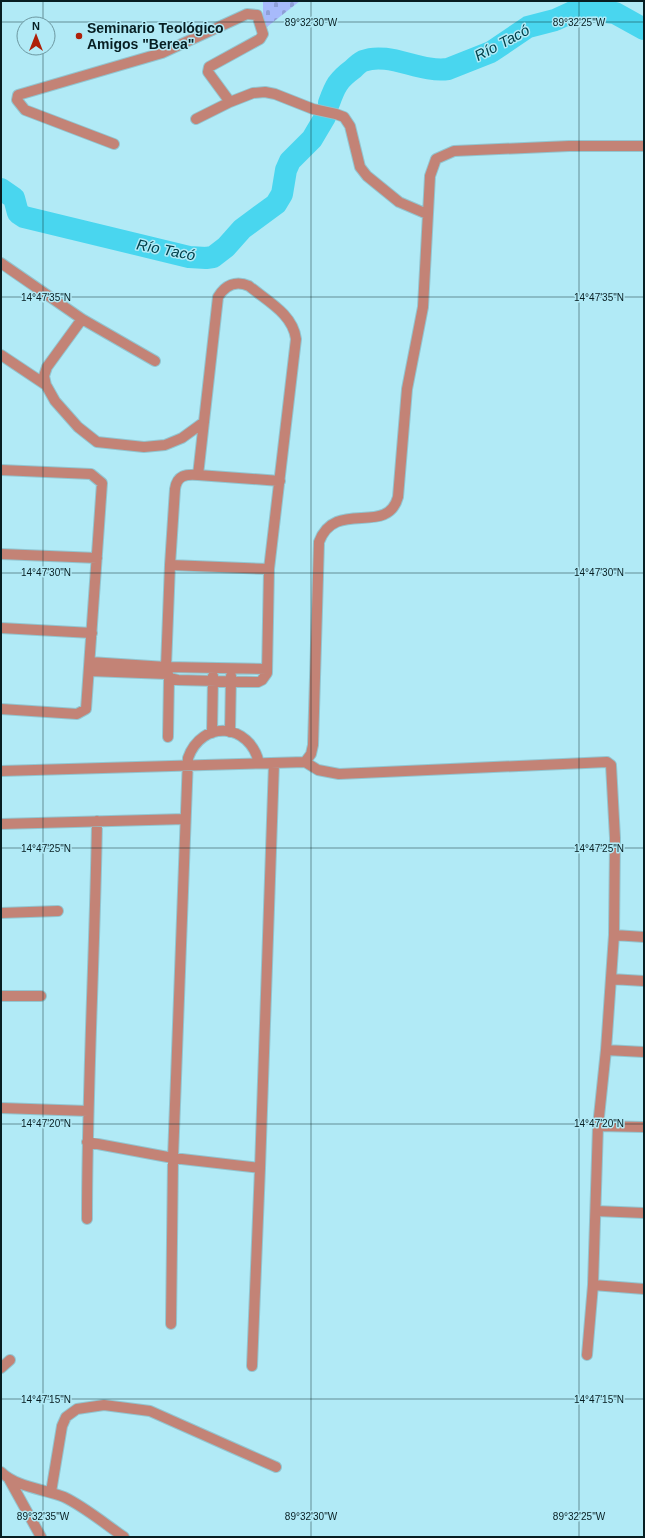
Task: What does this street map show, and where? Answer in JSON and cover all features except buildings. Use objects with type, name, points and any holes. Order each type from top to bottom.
[{"type":"street","points":[[114,144],[25,110],[17,100],[18,94],[162,53],[247,14],[256,15],[263,34],[260,39],[209,67],[208,72],[230,102]]},
{"type":"street","points":[[196,118],[253,92],[275,94],[313,109],[344,117],[352,133],[360,166],[366,176],[399,202],[427,214]]},
{"type":"street","points":[[305,762],[311,754],[313,745],[319,542],[325,530],[334,523],[344,520],[381,516],[390,511],[397,502],[407,388],[424,307],[427,214],[430,176],[436,159],[454,151],[569,146],[644,146]]},
{"type":"street","points":[[1,263],[82,319],[155,361]]},
{"type":"street","points":[[168,673],[178,680],[258,682],[265,676],[267,669],[270,569],[296,334],[288,317],[249,286],[244,284],[239,283],[229,285],[224,288],[218,297],[198,475]]},
{"type":"street","points":[[82,319],[47,367],[44,376],[46,385],[55,401],[78,427],[97,442],[144,447],[165,445],[182,438],[204,422]]},
{"type":"street","points":[[1,356],[46,385]]},
{"type":"street","points":[[1,470],[91,474],[102,483],[86,709],[77,714],[1,709]]},
{"type":"street","points":[[168,737],[170,565],[176,485],[180,478],[188,474],[280,481]]},
{"type":"street","points":[[1,554],[97,558]]},
{"type":"street","points":[[170,565],[270,569]]},
{"type":"street","points":[[1,628],[92,632]]},
{"type":"street","points":[[90,667],[168,673],[213,668],[267,669]]},
{"type":"street","points":[[212,732],[213,668]]},
{"type":"street","points":[[230,732],[231,668]]},
{"type":"street","points":[[171,1324],[173,1158],[188,758],[194,745],[205,735],[212,732],[230,732],[242,736],[248,740],[255,751],[259,764]]},
{"type":"street","points":[[1,772],[305,762],[318,770],[339,774],[607,762],[611,765],[615,838],[614,936],[606,1050],[598,1126],[593,1285],[587,1355]]},
{"type":"street","points":[[252,1366],[274,763]]},
{"type":"street","points":[[1,824],[185,819]]},
{"type":"street","points":[[87,1219],[87,1142],[96,928],[97,821]]},
{"type":"street","points":[[1,913],[58,911]]},
{"type":"street","points":[[614,936],[644,937]]},
{"type":"street","points":[[611,979],[644,980]]},
{"type":"street","points":[[1,996],[41,996]]},
{"type":"street","points":[[606,1050],[644,1052]]},
{"type":"street","points":[[1,1108],[88,1111]]},
{"type":"street","points":[[598,1126],[644,1127]]},
{"type":"street","points":[[87,1142],[173,1158],[260,1168]]},
{"type":"street","points":[[596,1211],[644,1213]]},
{"type":"street","points":[[593,1285],[644,1289]]},
{"type":"street","points":[[1,1368],[10,1360]]},
{"type":"street","points":[[51,1492],[62,1426],[66,1417],[77,1409],[104,1405],[150,1411],[276,1467]]},
{"type":"street","points":[[1,1472],[10,1479],[65,1498],[124,1537]]},
{"type":"street","points":[[10,1479],[42,1537]]},
{"type":"green space","points":[[263,1],[300,1],[263,30]]},
{"type":"waterway","name":"Río Tacó","points":[[329,103],[340,80],[363,61],[373,59],[394,60],[427,68],[448,69],[491,52],[528,27],[555,20],[579,9],[615,13],[644,29]]},
{"type":"waterway","name":"Río Tacó","points":[[1,189],[14,198],[18,213],[24,217],[189,257],[213,257],[226,247],[242,229],[276,204],[282,194],[286,170],[290,161],[312,139],[325,117]]},
{"type":"place","name":"Seminario Teológico Amigos \"Berea\"","points":[[79,36]]}]
